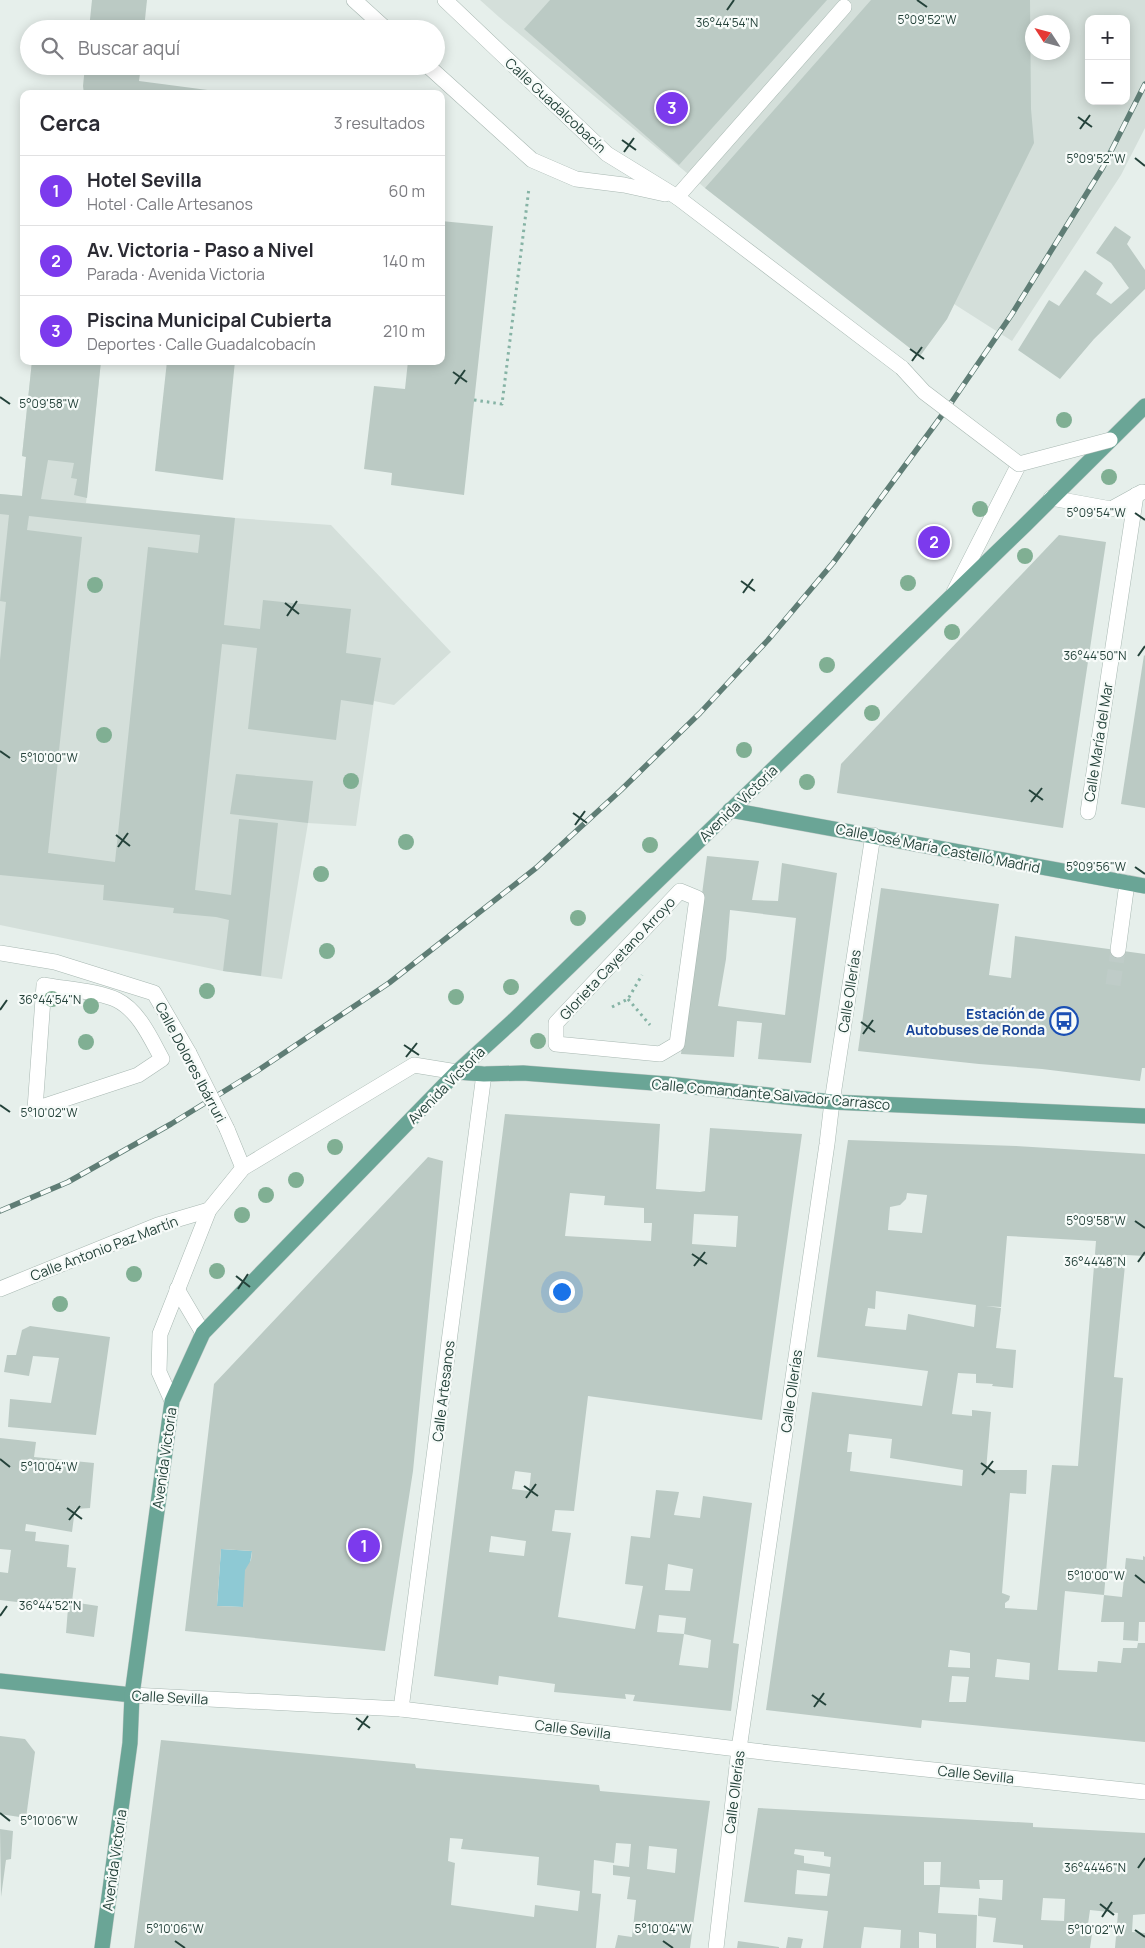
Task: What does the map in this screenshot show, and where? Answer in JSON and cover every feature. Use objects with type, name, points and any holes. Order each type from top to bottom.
[{"type":"main road","name":"Avenida Victoria","points":[[102,1948],[130,1743],[132,1695],[172,1401],[203,1333],[457,1072],[513,1021],[1145,406]]},
{"type":"main road","name":"Calle José María Castelló Madrid","points":[[730,810],[1145,886]]},
{"type":"main road","name":"Calle Comandante Salvador Carrasco","points":[[457,1072],[484,1074],[522,1073],[667,1084],[832,1102],[1145,1116]]},
{"type":"main road","name":"Calle Sevilla","points":[[0,1681],[132,1695]]},
{"type":"street","points":[[354,0],[376,20]]},
{"type":"street","name":"Calle Guadalcobacín","points":[[445,0],[607,154],[677,197],[902,368],[931,397],[1019,464]]},
{"type":"street","points":[[677,197],[844,7]]},
{"type":"street","name":"Calle Guadalcobacín","points":[[438,75],[532,160],[576,179],[624,185],[677,197]]},
{"type":"street","points":[[952,595],[1019,464],[1110,440]]},
{"type":"street","points":[[1052,498],[1111,510],[1140,492]]},
{"type":"street","name":"Calle María del Mar","points":[[1088,812],[1140,492]]},
{"type":"street","name":"Calle Ollerías","points":[[716,1948],[739,1749],[828,1144],[832,1102],[873,836]]},
{"type":"street","points":[[1118,950],[1127,883]]},
{"type":"street","name":"Glorieta Cayetano Arroyo","points":[[680,891],[697,898],[677,1044],[660,1054],[556,1044],[556,1023],[680,891]]},
{"type":"street","name":"Calle Dolores Ibárruri","points":[[0,952],[55,962],[154,993],[189,1054],[227,1129],[243,1168]]},
{"type":"street","points":[[44,985],[101,995],[118,1000],[129,1009],[141,1023],[162,1059],[138,1075],[35,1109],[44,985]]},
{"type":"street","points":[[172,1401],[159,1372],[160,1334],[209,1210],[243,1168],[414,1064],[457,1072]]},
{"type":"street","name":"Calle Artesanos","points":[[401,1709],[484,1074]]},
{"type":"street","name":"Calle Antonio Paz Martín","points":[[0,1289],[158,1225],[209,1210]]},
{"type":"street","points":[[177,1290],[203,1333]]},
{"type":"street","name":"Calle Sevilla","points":[[132,1695],[401,1709],[739,1749],[1145,1792]]},
{"type":"path","points":[[474,400],[502,404],[532,160]]},
{"type":"shaded area","points":[[480,0],[1145,0],[1145,128],[1121,175],[1012,341],[954,304],[947,319],[920,356],[705,188]]},
{"type":"shaded area","points":[[32,365],[101,365],[86,503],[235,518],[331,525],[451,652],[394,705],[374,701],[356,826],[308,823],[282,979],[223,971],[0,925],[0,494],[22,496],[26,457],[22,456]]},
{"type":"water","points":[[221,1549],[252,1551],[243,1607],[217,1606]]},
{"type":"building","points":[[92,0],[147,0],[145,20],[90,20]]},
{"type":"building","points":[[550,0],[827,0],[679,165],[524,29]]},
{"type":"building","points":[[871,0],[1030,0],[1030,15],[1025,15],[1025,60],[1031,60],[1031,109],[1034,143],[947,319],[920,356],[705,188]]},
{"type":"building","points":[[84,75],[140,75],[139,81],[208,90],[84,90]]},
{"type":"building","points":[[445,221],[493,226],[464,495],[391,485],[392,473],[364,469],[374,386],[405,389],[408,365],[445,365]]},
{"type":"building","points":[[1115,226],[1131,237],[1127,244],[1145,270],[1145,289],[1094,339],[1060,379],[1018,350],[1049,300],[1059,306],[1085,270],[1103,283],[1096,294],[1111,304],[1129,288],[1111,263],[1096,253]]},
{"type":"building","points":[[32,365],[101,365],[87,498],[74,495],[77,479],[71,478],[74,463],[48,460],[41,499],[235,518],[224,625],[260,629],[263,600],[351,609],[346,653],[381,658],[373,705],[341,700],[336,740],[248,729],[257,648],[222,644],[195,890],[231,895],[239,819],[278,823],[261,976],[223,971],[229,920],[173,913],[174,908],[103,900],[104,885],[0,875],[0,660],[6,602],[0,601],[9,515],[0,514],[0,494],[22,496],[26,457],[22,456]],"holes":[[[29,516],[200,535],[198,553],[148,547],[115,862],[48,853],[82,537],[27,530]]]},
{"type":"building","points":[[167,365],[235,365],[223,480],[155,471]]},
{"type":"building","points":[[1059,535],[1106,542],[1063,828],[837,793],[841,764]]},
{"type":"building","points":[[1145,656],[1145,808],[1121,804]]},
{"type":"building","points":[[236,774],[313,781],[308,823],[230,814]]},
{"type":"building","points":[[707,856],[759,861],[752,900],[778,901],[782,863],[837,873],[811,1063],[758,1059],[762,1023],[737,1021],[734,1057],[681,1054]],"holes":[[[730,910],[796,918],[785,1015],[718,1006],[726,959]]]},
{"type":"building","points":[[881,888],[999,904],[989,975],[1011,978],[1015,936],[1145,954],[1145,1068],[1142,1068],[1140,1081],[1042,1069],[858,1051]]},
{"type":"building","points":[[505,1114],[660,1124],[656,1189],[700,1192],[705,1191],[710,1128],[802,1134],[762,1420],[588,1396],[574,1511],[555,1510],[552,1531],[571,1533],[558,1617],[635,1629],[643,1586],[625,1584],[631,1536],[650,1538],[656,1490],[679,1492],[674,1515],[700,1518],[703,1496],[752,1503],[733,1643],[739,1644],[731,1711],[633,1701],[635,1695],[625,1694],[626,1699],[554,1692],[555,1684],[499,1676],[498,1685],[434,1676]],"holes":[[[570,1193],[605,1196],[604,1205],[644,1208],[644,1223],[652,1223],[651,1241],[565,1236]],[[694,1214],[738,1216],[736,1247],[692,1244]],[[515,1471],[531,1473],[529,1491],[512,1489]],[[491,1536],[526,1541],[524,1556],[489,1552]],[[668,1564],[693,1569],[690,1591],[665,1590]],[[659,1615],[686,1618],[684,1634],[657,1632]],[[684,1634],[711,1640],[708,1668],[679,1665]]]},
{"type":"building","points":[[848,1140],[1016,1146],[1145,1154],[1145,1256],[1126,1255],[1114,1377],[1123,1378],[1104,1595],[1065,1591],[1058,1670],[1097,1672],[1098,1661],[1121,1663],[1123,1648],[1137,1648],[1138,1643],[1145,1643],[1145,1742],[922,1720],[921,1728],[766,1710],[812,1392],[922,1406],[928,1371],[817,1357]],"holes":[[[907,1193],[927,1195],[922,1233],[888,1230],[890,1207],[900,1205],[906,1199]],[[1007,1236],[1096,1241],[1078,1466],[1052,1465],[1037,1610],[1005,1608],[1005,1603],[1009,1600],[1010,1596],[1002,1593],[1010,1493],[1026,1494],[1027,1470],[986,1470],[991,1412],[972,1410],[972,1416],[952,1414],[958,1373],[976,1374],[976,1383],[1013,1388],[1016,1350],[996,1348],[1001,1308],[986,1306],[1001,1307]],[[876,1291],[976,1305],[974,1327],[908,1314],[906,1330],[865,1326],[868,1308],[875,1309]],[[849,1434],[892,1439],[890,1458],[963,1470],[962,1486],[850,1471],[852,1452],[847,1452]],[[950,1650],[970,1653],[970,1668],[948,1667]],[[997,1659],[1030,1663],[1029,1680],[995,1677]],[[952,1676],[969,1677],[966,1702],[949,1702]]]},
{"type":"building","points":[[428,1157],[443,1161],[413,1471],[385,1651],[185,1631],[214,1384]],"holes":[[[221,1549],[252,1551],[251,1560],[245,1570],[243,1607],[217,1606]]]},
{"type":"building","points":[[30,1326],[110,1337],[96,1435],[8,1427],[10,1399],[51,1403],[59,1358],[33,1356],[29,1376],[4,1372],[7,1355],[16,1355],[22,1330]]},
{"type":"building","points":[[0,1438],[36,1442],[34,1457],[94,1463],[90,1508],[75,1509],[72,1532],[26,1524],[25,1531],[36,1532],[35,1541],[69,1545],[67,1567],[76,1568],[72,1602],[98,1606],[94,1637],[66,1633],[68,1608],[0,1600],[0,1572],[8,1573],[11,1550],[0,1549]]},
{"type":"building","points":[[1143,1556],[1145,1557],[1145,1622],[1139,1622],[1138,1641],[1123,1640],[1124,1622],[1101,1622],[1104,1595],[1122,1597],[1126,1558],[1143,1560]]},
{"type":"building","points":[[0,1736],[25,1739],[35,1752],[26,1818],[0,1814]]},
{"type":"building","points":[[161,1740],[415,1764],[416,1768],[599,1785],[600,1791],[710,1801],[690,1948],[615,1948],[618,1935],[632,1937],[636,1900],[627,1899],[630,1877],[613,1875],[613,1865],[629,1867],[631,1844],[616,1843],[614,1863],[594,1860],[592,1893],[601,1894],[596,1948],[134,1948]],"holes":[[[450,1838],[463,1839],[461,1849],[539,1857],[537,1885],[580,1891],[578,1911],[535,1905],[534,1917],[451,1905],[455,1863],[448,1861]],[[649,1846],[677,1849],[675,1873],[647,1869]]]},
{"type":"building","points":[[758,1808],[1033,1823],[1033,1827],[1145,1833],[1145,1914],[1133,1915],[1132,1932],[1145,1933],[1145,1948],[1115,1948],[1118,1913],[1090,1910],[1088,1924],[1093,1927],[1090,1948],[1023,1948],[1023,1945],[993,1942],[996,1918],[978,1916],[979,1898],[1002,1900],[1003,1880],[979,1880],[980,1889],[940,1887],[938,1913],[977,1915],[976,1948],[936,1948],[936,1934],[919,1932],[919,1948],[900,1948],[901,1930],[864,1927],[861,1948],[823,1948],[828,1911],[744,1902]],"holes":[[[795,1849],[824,1852],[824,1856],[831,1857],[830,1867],[804,1863],[804,1856],[794,1854]],[[924,1862],[941,1862],[940,1885],[924,1885]],[[797,1870],[830,1874],[827,1896],[795,1894]],[[1043,1898],[1065,1899],[1064,1921],[1041,1920]]]},
{"type":"building","points":[[0,1829],[13,1831],[11,1859],[6,1860],[1,1897]]},
{"type":"building","points":[[788,1937],[803,1939],[801,1948],[786,1948]]},
{"type":"building","points":[[738,1941],[779,1947],[779,1948],[737,1948]]},
{"type":"tunnel","points":[[1113,985],[1118,950]]},
{"type":"railway","points":[[0,1211],[68,1182],[171,1124],[257,1071],[389,983],[536,868],[621,790],[700,713],[768,640],[833,563],[951,403],[1012,314],[1103,167],[1145,84]]},
{"type":"place","name":"Piscina Municipal Cubierta","points":[[672,108]]},
{"type":"place","name":"Av. Victoria - Paso a Nivel","points":[[934,542]]},
{"type":"place","name":"Estación de Autobuses de Ronda","points":[[1064,1021]]},
{"type":"place","name":"Hotel Sevilla","points":[[364,1546]]}]
